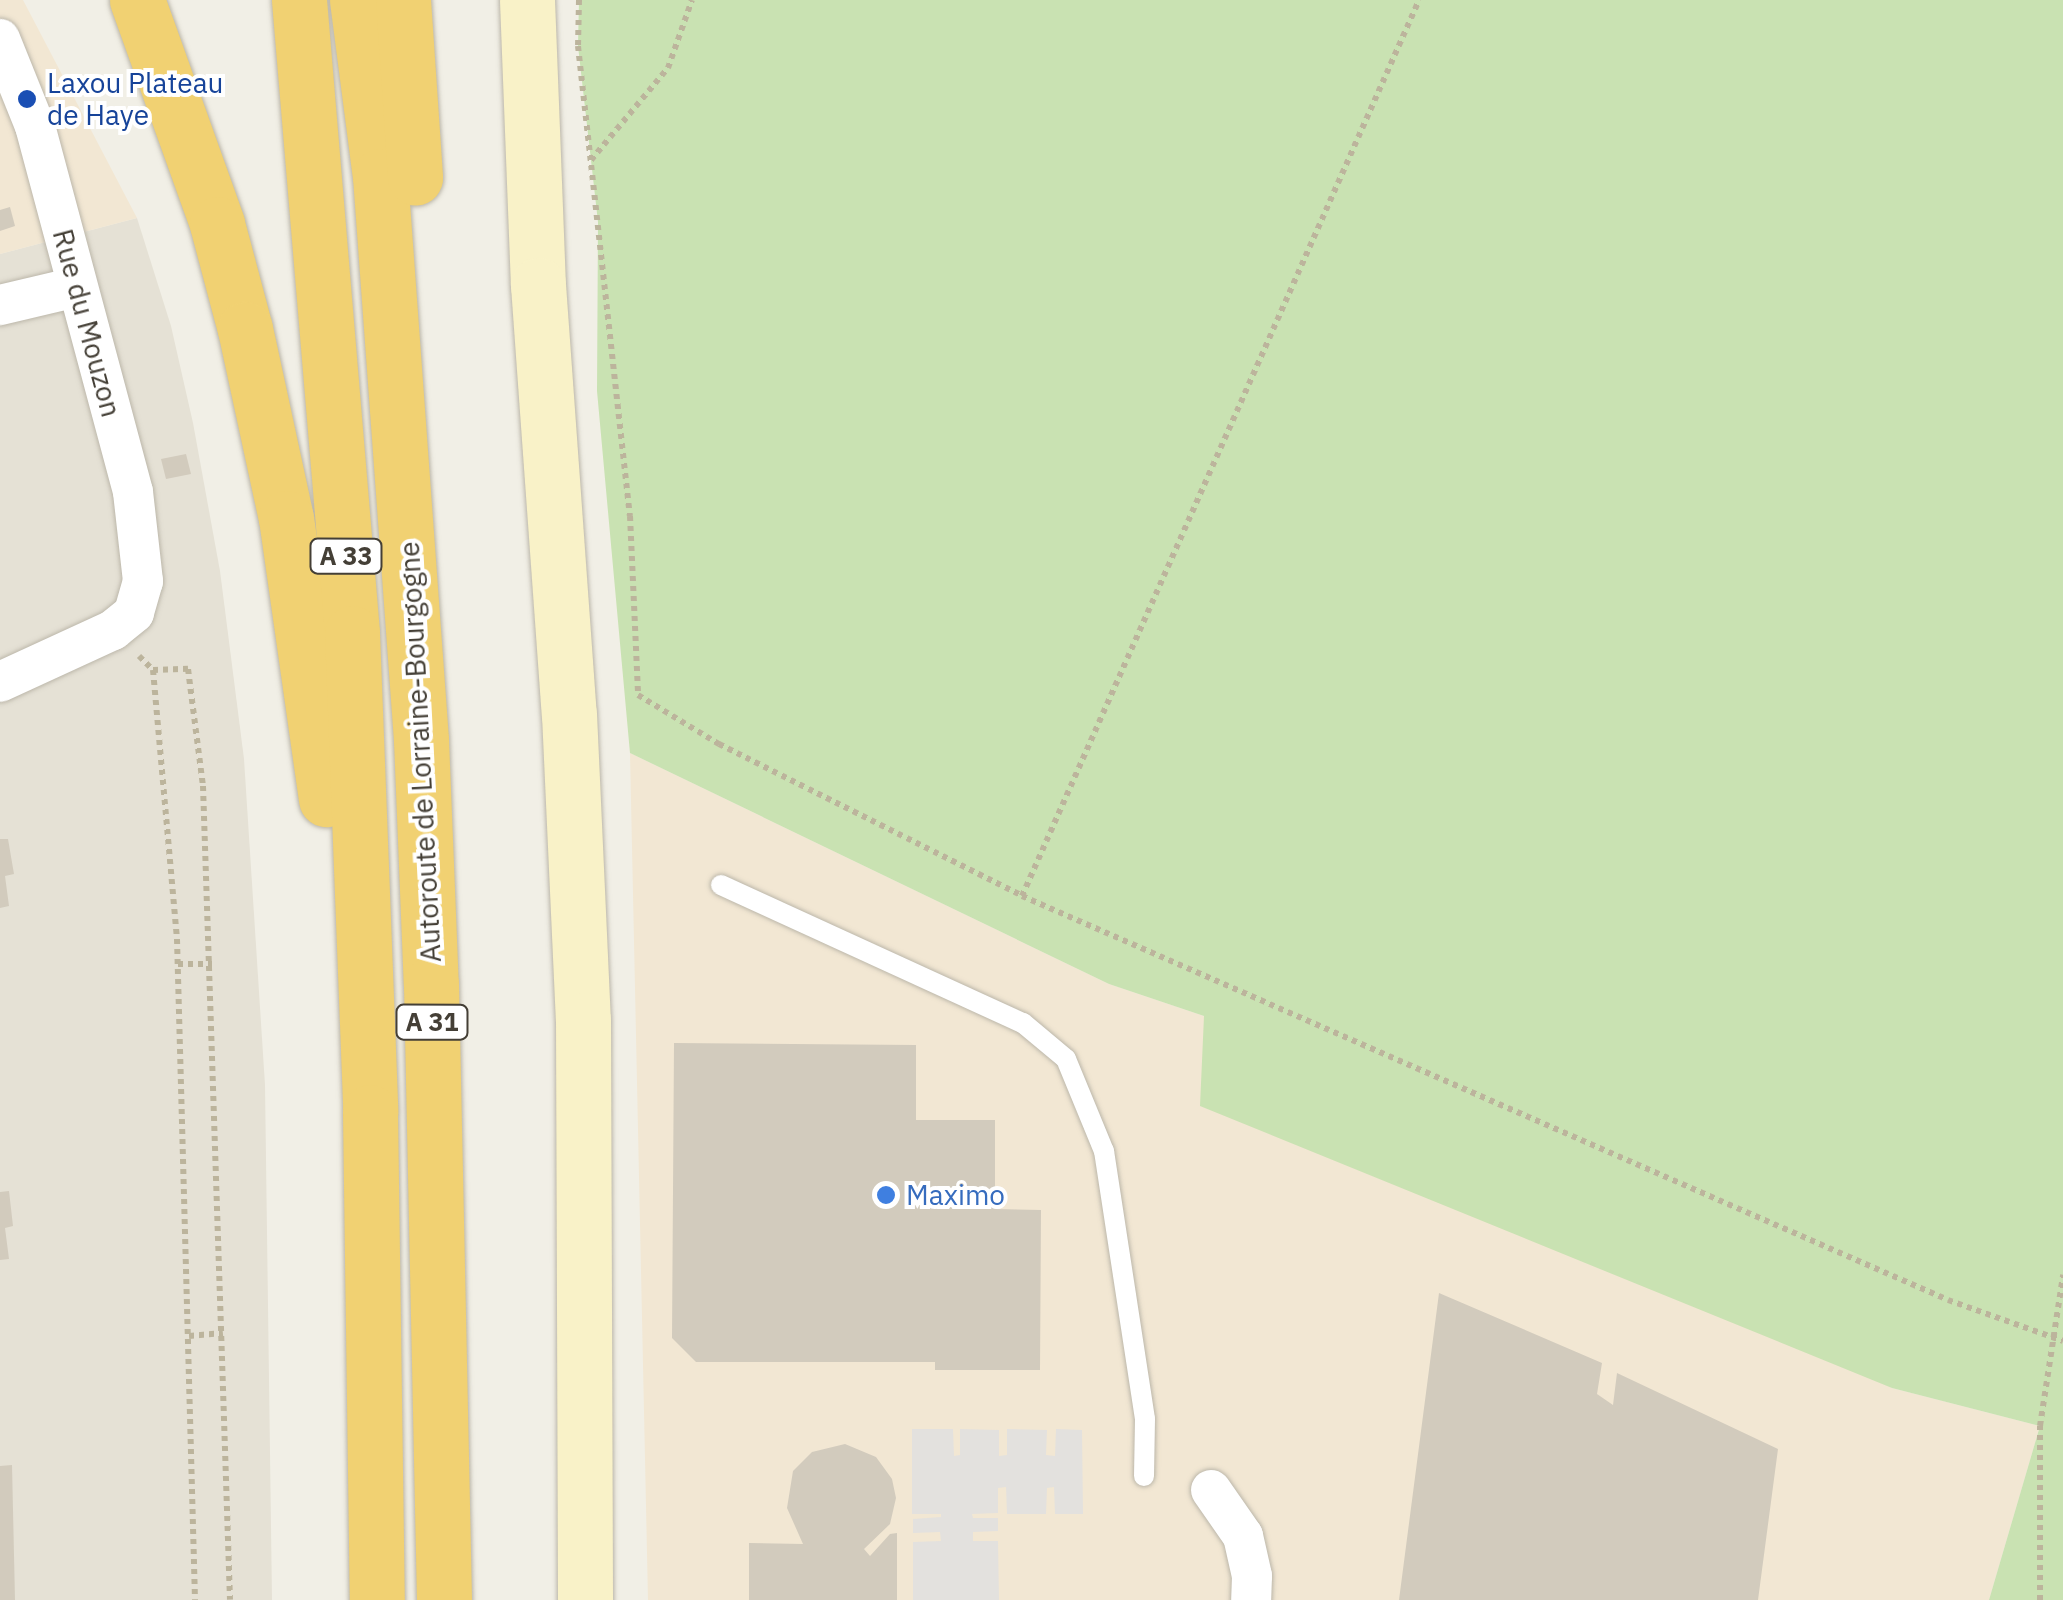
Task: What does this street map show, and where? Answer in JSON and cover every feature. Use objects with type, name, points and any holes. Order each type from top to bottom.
[{"type":"highway","points":[[137,0],[217,224],[286,518],[325,786],[340,1006],[370,1112],[377,1600]]},
{"type":"highway","name":"A 33","points":[[300,0],[352,633],[370,1112]]},
{"type":"highway","points":[[357,0],[380,176],[403,445]]},
{"type":"highway","name":"A 31","points":[[403,0],[421,274],[403,445]]},
{"type":"highway","name":"Autoroute de Lorraine-Bourgogne","points":[[403,445],[431,984],[444,1600]]},
{"type":"main road","points":[[527,0],[538,284],[569,714],[583,1020],[586,1600]]},
{"type":"street","name":"Rue du Mouzon","points":[[0,39],[27,99],[132,492],[143,581],[124,621]]},
{"type":"street","points":[[0,305],[76,287]]},
{"type":"street","points":[[5,679],[124,621]]},
{"type":"street","points":[[1211,1490],[1243,1536],[1252,1576],[1251,1600]]},
{"type":"lane","points":[[721,885],[1023,1023],[1066,1059],[1104,1151],[1145,1419],[1144,1476]]},
{"type":"path","points":[[578,0],[578,46],[630,516],[638,694],[719,744],[1022,896],[1948,1300],[2063,1341]]},
{"type":"path","points":[[591,160],[668,68],[692,0]]},
{"type":"path","points":[[1022,896],[1419,0]]},
{"type":"path","points":[[124,621],[153,670],[178,964],[195,1600]]},
{"type":"path","points":[[153,670],[188,669],[203,786],[212,964],[230,1600]]},
{"type":"path","points":[[178,964],[212,964]]},
{"type":"path","points":[[2040,1600],[2040,1426],[2063,1275]]},
{"type":"path","points":[[189,1336],[222,1334]]},
{"type":"shaded area","points":[[0,0],[23,0],[137,218],[0,254]]},
{"type":"shaded area","points":[[137,218],[171,326],[193,423],[220,571],[244,759],[265,1085],[272,1600],[0,1600],[0,254]]},
{"type":"shaded area","points":[[630,753],[1109,984],[1204,1016],[1892,1388],[2040,1426],[1989,1600],[648,1600]]},
{"type":"shaded area","points":[[912,1429],[953,1429],[954,1456],[960,1455],[960,1429],[999,1430],[999,1456],[1007,1455],[1007,1429],[1047,1430],[1046,1455],[1055,1456],[1056,1429],[1082,1430],[1083,1514],[1055,1514],[1054,1487],[1047,1488],[1046,1514],[1007,1514],[1006,1487],[998,1488],[998,1513],[972,1514],[973,1518],[998,1518],[998,1531],[973,1532],[973,1541],[998,1541],[999,1600],[913,1600],[913,1542],[941,1541],[940,1532],[913,1533],[913,1519],[941,1514],[912,1514]]},
{"type":"green space","points":[[579,0],[2063,0],[2063,1600],[1989,1600],[2040,1426],[1892,1388],[1200,1106],[1204,1016],[1109,984],[630,753],[597,391],[598,222],[578,46]]},
{"type":"building","points":[[10,207],[15,226],[0,231],[0,210]]},
{"type":"building","points":[[186,454],[191,474],[166,479],[161,459]]},
{"type":"building","points":[[0,839],[8,839],[14,874],[5,876],[9,906],[0,908]]},
{"type":"building","points":[[674,1043],[916,1045],[916,1120],[995,1120],[995,1209],[1041,1210],[1040,1370],[935,1370],[935,1362],[696,1362],[672,1338]]},
{"type":"building","points":[[9,1191],[13,1226],[5,1228],[9,1259],[0,1260],[0,1192]]},
{"type":"building","points":[[1439,1293],[1602,1363],[1597,1394],[1613,1405],[1617,1373],[1778,1449],[1758,1600],[1399,1600]]},
{"type":"building","points":[[845,1444],[876,1457],[892,1479],[896,1498],[890,1524],[864,1549],[870,1556],[890,1534],[897,1533],[897,1600],[749,1600],[749,1543],[803,1544],[787,1508],[793,1471],[812,1452]]},
{"type":"building","points":[[12,1465],[15,1600],[0,1600],[0,1466]]},
{"type":"place","name":"Laxou Plateau de Haye","points":[[27,99]]},
{"type":"place","name":"Maximo","points":[[886,1195]]}]
